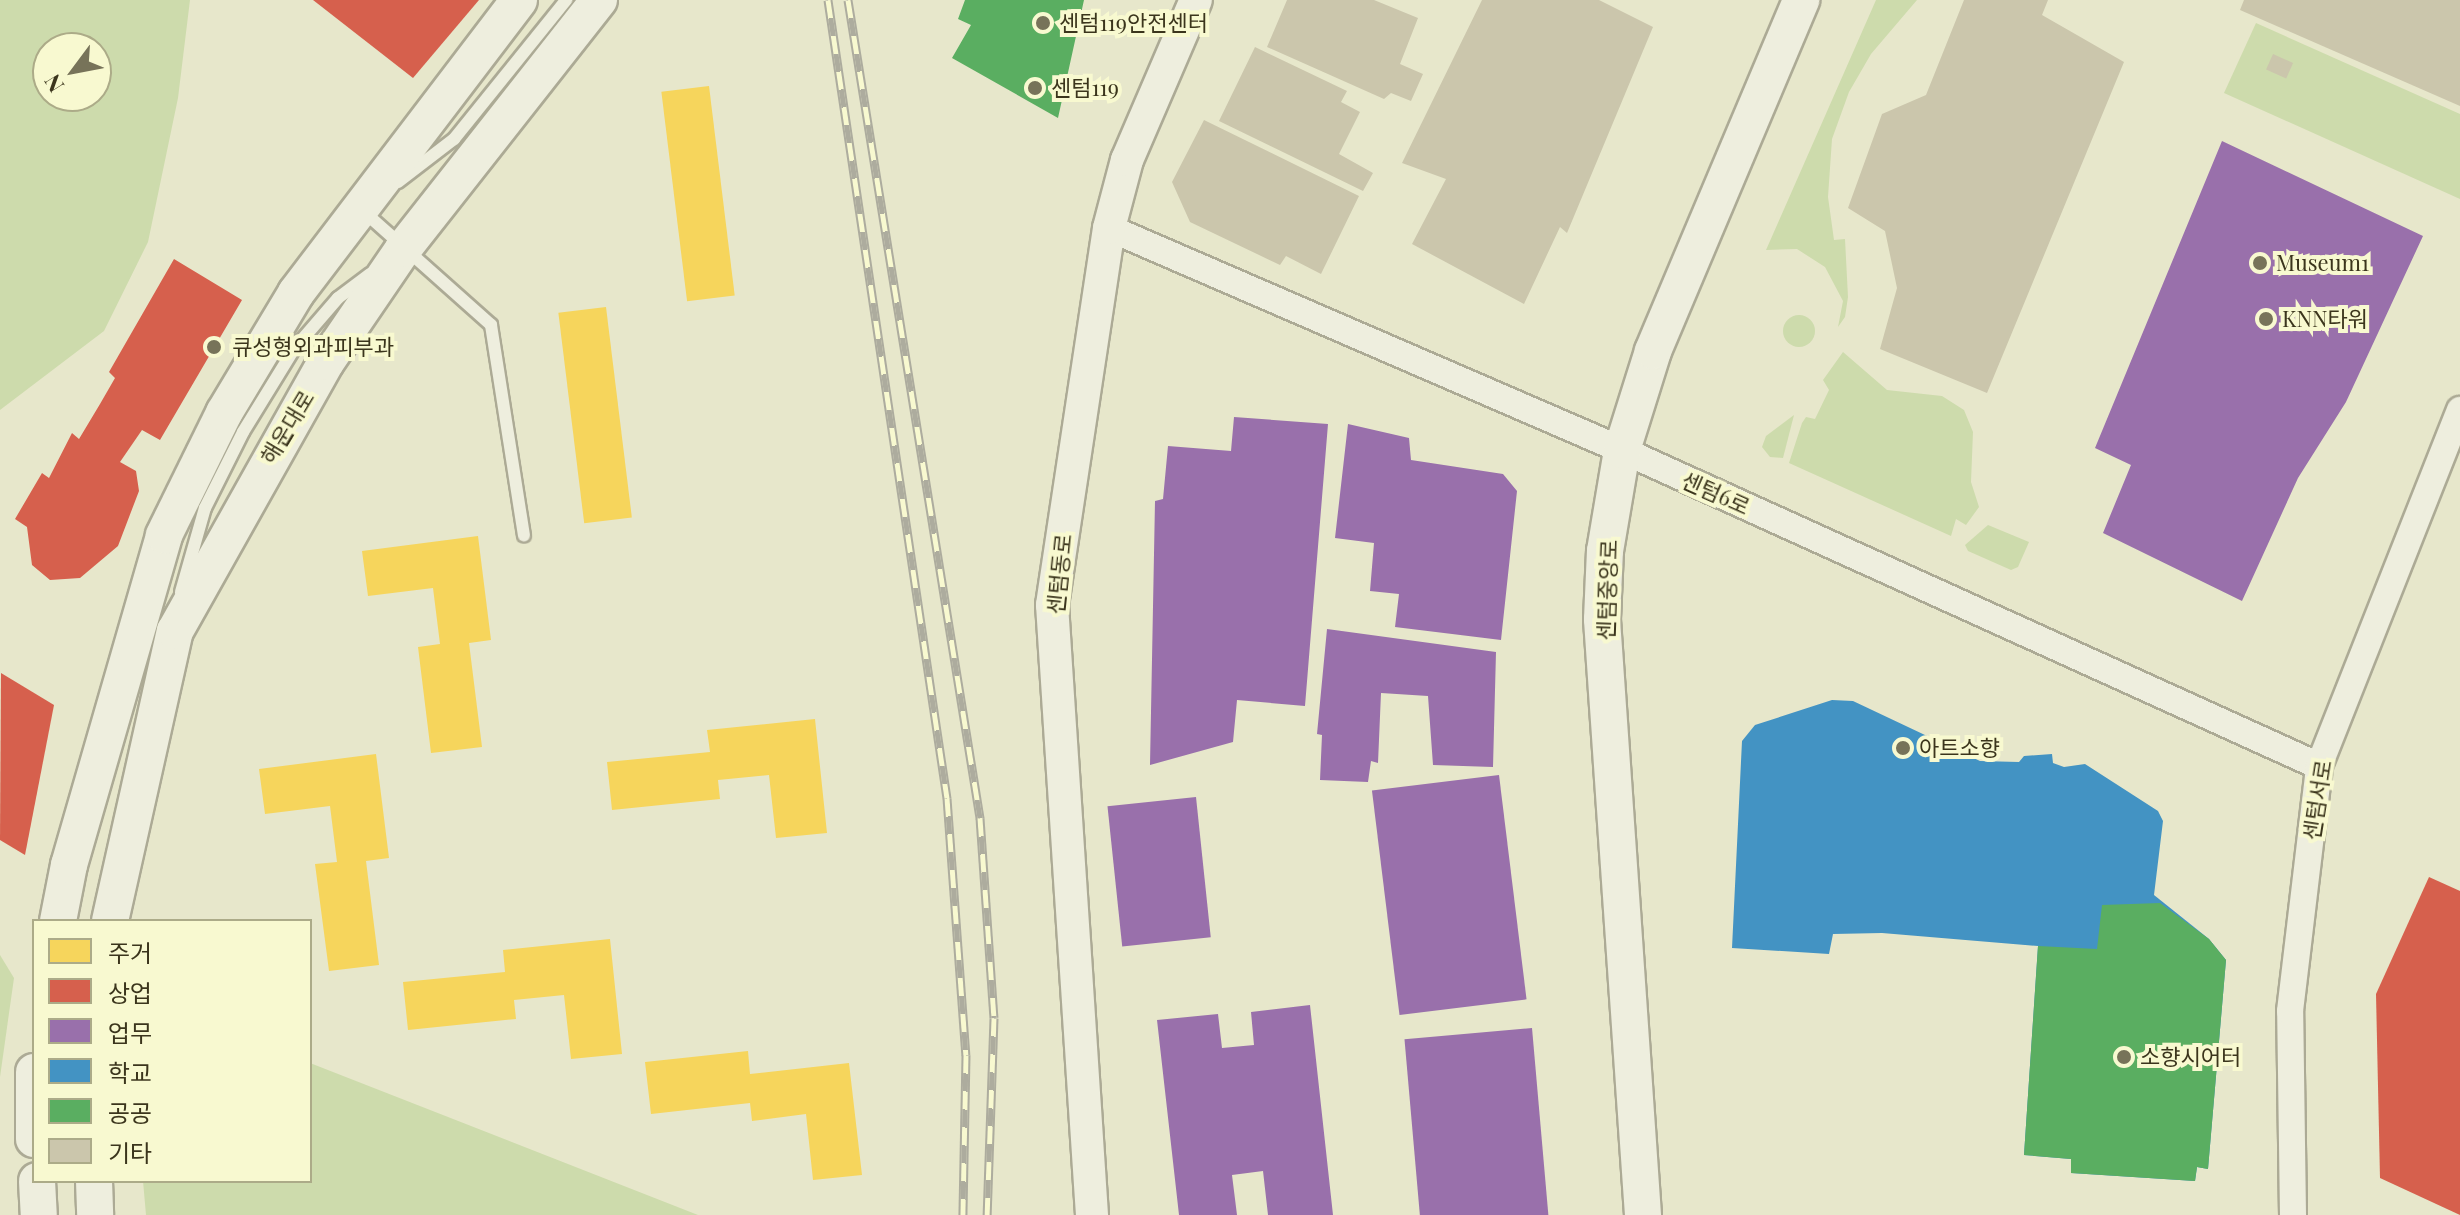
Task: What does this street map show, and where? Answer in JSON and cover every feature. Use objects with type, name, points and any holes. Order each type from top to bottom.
[{"type":"main road","points":[[58,919],[69,865],[164,535],[224,413],[288,306],[519,0]]},
{"type":"main road","name":"해운대로","points":[[110,919],[175,631],[263,466],[403,249],[599,0]]},
{"type":"main road","name":"센텀중앙로","points":[[1643,1215],[1602,619],[1605,551],[1622,450],[1653,351],[1801,0]]},
{"type":"main road","points":[[94,1183],[95,1215]]},
{"type":"street","name":"센텀동로","points":[[1092,1215],[1052,605],[1109,228],[1127,160],[1196,0]]},
{"type":"street","name":"센텀6로","points":[[1109,228],[1622,450],[2319,766]]},
{"type":"street","name":"센텀서로","points":[[2293,1215],[2290,1011],[2319,766],[2460,410]]},
{"type":"lane","points":[[524,535],[491,325],[362,209],[454,139],[566,0]]},
{"type":"green space","points":[[0,0],[190,0],[178,98],[148,242],[104,331],[0,410]]},
{"type":"green space","points":[[1876,0],[1917,0],[1871,54],[1849,92],[1832,139],[1828,197],[1834,240],[1845,239],[1848,297],[1845,317],[1838,327],[1843,301],[1825,267],[1797,249],[1766,250]]},
{"type":"green space","points":[[2256,23],[2460,114],[2460,199],[2224,93]]},
{"type":"green space","points":[[1799,315],[1810,320],[1815,331],[1810,342],[1799,347],[1788,342],[1783,331],[1788,320]]},
{"type":"green space","points":[[1843,352],[1887,390],[1942,396],[1964,410],[1973,432],[1971,482],[1979,507],[1966,525],[1956,519],[1951,536],[1789,463],[1802,423],[1806,417],[1815,419],[1829,390],[1823,380]]},
{"type":"green space","points":[[1794,415],[1783,458],[1770,457],[1762,447],[1766,436]]},
{"type":"green space","points":[[1988,525],[2029,542],[2018,567],[2011,570],[1968,551],[1965,545]]},
{"type":"green space","points":[[0,955],[14,978],[0,1077]]},
{"type":"green space","points":[[312,1064],[698,1215],[146,1215],[143,1183],[312,1183]]},
{"type":"building: 주거","points":[[709,86],[735,295],[687,301],[661,92]]},
{"type":"building: 주거","points":[[606,307],[632,517],[584,523],[558,313]]},
{"type":"building: 주거","points":[[478,536],[491,640],[469,643],[482,747],[431,753],[418,647],[440,644],[433,588],[368,596],[362,551]]},
{"type":"building: 주거","points":[[815,719],[827,833],[776,838],[769,775],[718,780],[720,799],[612,810],[607,762],[710,752],[707,730]]},
{"type":"building: 주거","points":[[376,754],[389,858],[366,861],[379,965],[329,971],[315,864],[337,862],[330,806],[265,814],[259,769]]},
{"type":"building: 주거","points":[[610,939],[622,1054],[571,1059],[564,995],[514,1000],[516,1019],[408,1030],[403,982],[505,972],[503,950]]},
{"type":"building: 주거","points":[[748,1051],[750,1074],[849,1063],[862,1175],[813,1180],[806,1114],[752,1121],[750,1103],[651,1114],[645,1062]]},
{"type":"building: 상업","points":[[313,0],[479,0],[413,78]]},
{"type":"building: 상업","points":[[174,259],[242,300],[160,440],[142,430],[120,462],[136,471],[139,491],[118,546],[80,578],[50,580],[32,565],[27,527],[15,519],[42,473],[49,478],[72,433],[79,439],[115,378],[109,372]]},
{"type":"building: 상업","points":[[1,673],[54,705],[25,855],[0,840]]},
{"type":"building: 상업","points":[[2429,877],[2460,891],[2460,1215],[2380,1178],[2376,994]]},
{"type":"building: 업무","name":"KNN타워","points":[[2222,141],[2423,236],[2346,402],[2298,478],[2242,601],[2103,533],[2131,465],[2095,448]]},
{"type":"building: 업무","points":[[1234,417],[1328,424],[1305,706],[1237,700],[1233,742],[1150,765],[1155,501],[1163,499],[1168,446],[1231,451]]},
{"type":"building: 업무","points":[[1348,424],[1409,438],[1411,460],[1503,474],[1517,491],[1501,640],[1395,627],[1399,594],[1370,591],[1374,543],[1335,538]]},
{"type":"building: 업무","points":[[1327,629],[1496,652],[1493,767],[1433,765],[1428,696],[1381,693],[1378,763],[1371,761],[1368,782],[1320,780],[1322,735],[1317,734]]},
{"type":"building: 업무","points":[[1499,775],[1527,999],[1399,1015],[1372,791]]},
{"type":"building: 업무","points":[[1196,797],[1211,937],[1122,947],[1107,806]]},
{"type":"building: 업무","points":[[1310,1005],[1333,1215],[1268,1215],[1263,1171],[1232,1175],[1237,1215],[1179,1215],[1157,1020],[1218,1014],[1222,1048],[1254,1045],[1251,1012]]},
{"type":"building: 업무","points":[[1532,1028],[1548,1215],[1420,1215],[1404,1039]]},
{"type":"building: 학교","points":[[1832,700],[1853,701],[1980,761],[2019,762],[2024,756],[2052,754],[2053,763],[2064,767],[2085,764],[2158,811],[2163,821],[2154,895],[2209,939],[2226,960],[2208,1169],[2197,1167],[2195,1181],[2071,1173],[2071,1159],[2024,1155],[2038,946],[1882,933],[1833,934],[1829,954],[1732,948],[1742,741],[1755,725]]},
{"type":"building: 공공","name":"센텀119","points":[[965,0],[1084,0],[1058,118],[952,58],[971,25],[958,19]]},
{"type":"building: 공공","name":"소향시어터","points":[[2160,903],[2209,939],[2226,960],[2208,1169],[2197,1167],[2195,1181],[2071,1173],[2071,1159],[2024,1155],[2038,946],[2097,949],[2102,905]]},
{"type":"building: 기타","points":[[1287,0],[1374,0],[1418,18],[1400,64],[1423,74],[1411,101],[1391,93],[1384,99],[1267,47]]},
{"type":"building: 기타","points":[[1482,0],[1599,0],[1653,27],[1567,233],[1560,227],[1524,304],[1412,244],[1446,179],[1402,163]]},
{"type":"building: 기타","points":[[1964,0],[2048,0],[2042,15],[2124,62],[1987,393],[1880,349],[1897,288],[1885,231],[1848,208],[1882,114],[1926,95]]},
{"type":"building: 기타","points":[[2244,0],[2460,0],[2460,106],[2240,10]]},
{"type":"building: 기타","points":[[1255,47],[1347,91],[1341,102],[1360,112],[1339,154],[1373,173],[1363,191],[1219,121]]},
{"type":"building: 기타","points":[[2273,54],[2293,63],[2286,78],[2266,70]]},
{"type":"building: 기타","points":[[1204,120],[1359,196],[1321,274],[1286,256],[1280,265],[1190,222],[1172,182]]},
{"type":"railway","points":[[828,0],[947,798],[966,1055],[963,1215]]},
{"type":"railway","points":[[848,0],[980,818],[994,1018],[987,1215]]},
{"type":"place","name":"센텀119안전센터","points":[[1043,23]]},
{"type":"place","name":"센텀119","points":[[1035,88]]},
{"type":"place","name":"Museum1","points":[[2260,263]]},
{"type":"place","name":"KNN타워","points":[[2266,319]]},
{"type":"place","name":"큐성형외과피부과","points":[[214,347]]},
{"type":"place","name":"아트소향","points":[[1903,748]]},
{"type":"place","name":"소향시어터","points":[[2124,1057]]}]
